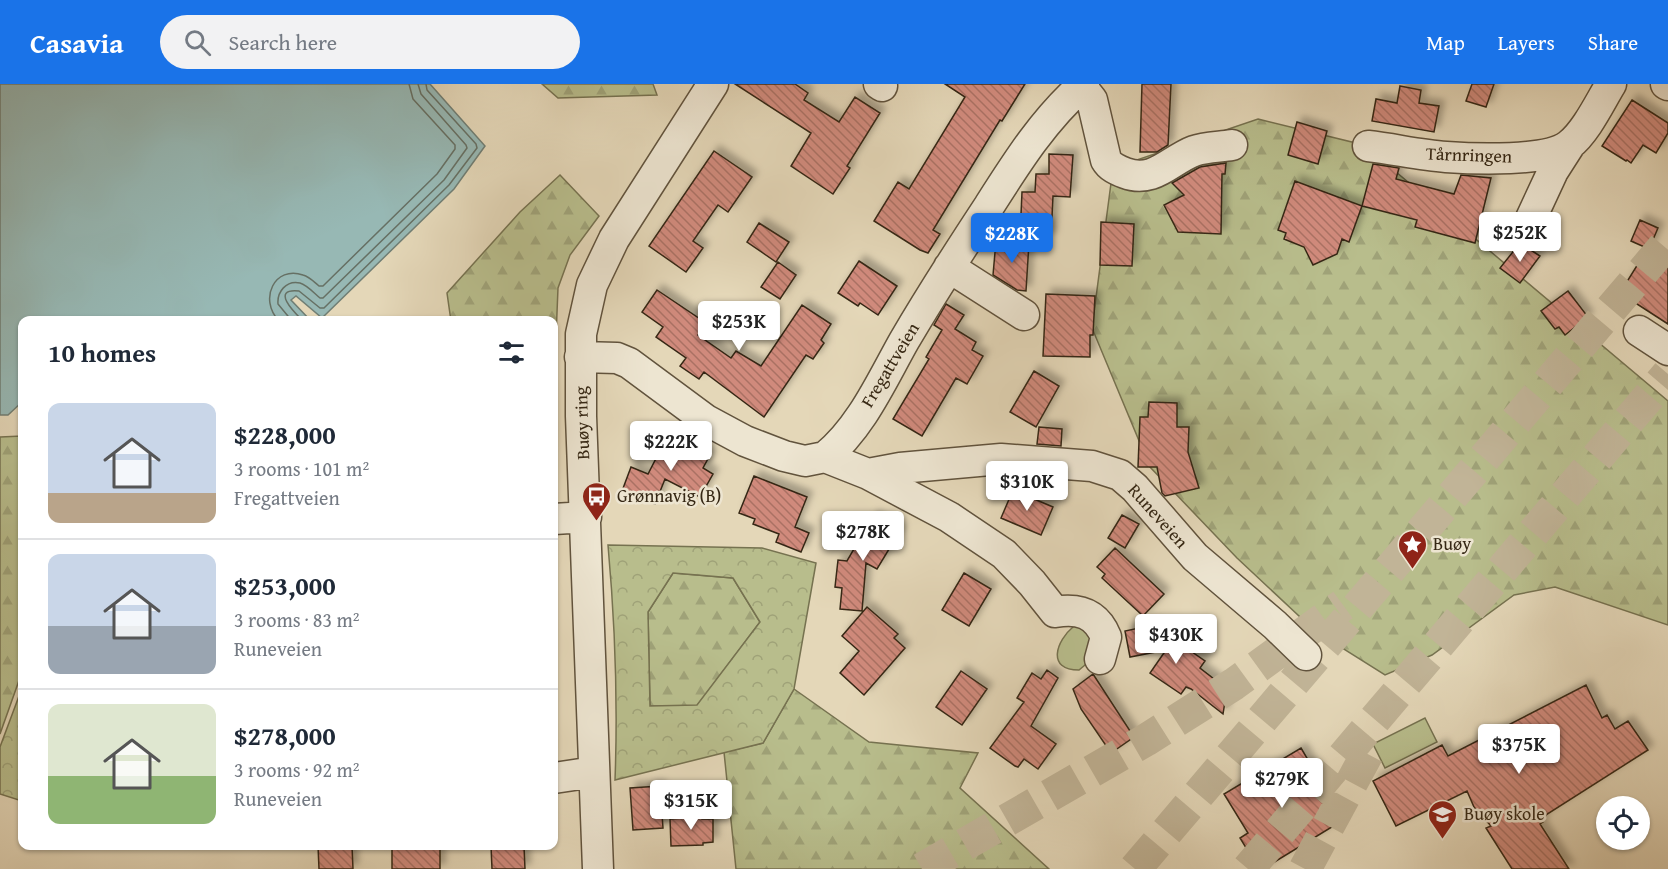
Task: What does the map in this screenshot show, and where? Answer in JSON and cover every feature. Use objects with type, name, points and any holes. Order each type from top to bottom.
[{"type":"street","name":"Buøy ring","points":[[598,869],[581,416],[580,357],[584,315],[592,285],[604,259],[643,192],[713,84]]},
{"type":"street","points":[[1527,227],[1553,171],[1611,84]]},
{"type":"street","name":"Fregattveien","points":[[825,457],[841,442],[862,412],[949,267],[1028,144],[1082,85],[1092,100],[1106,160],[1109,166],[1120,171],[1133,176],[1159,172],[1194,151],[1232,145]]},
{"type":"street","name":"Tårnringen","points":[[1368,146],[1445,157],[1487,158],[1535,157],[1551,154],[1569,146]]},
{"type":"street","points":[[949,267],[1024,315]]},
{"type":"street","points":[[1639,332],[1668,350]]},
{"type":"street","points":[[580,357],[617,358],[629,363],[706,420],[744,441],[805,461],[825,457],[868,474],[949,517],[1004,554],[1032,583],[1055,612],[1073,611],[1088,614],[1106,637],[1101,659]]},
{"type":"street","name":"Runeveien","points":[[868,474],[900,468],[1001,459],[1092,466],[1120,475],[1142,495],[1195,557],[1275,625],[1306,655]]},
{"type":"street","points":[[558,519],[586,517]]},
{"type":"street","points":[[558,777],[594,772]]},
{"type":"green space","points":[[542,84],[653,84],[657,95],[558,98]]},
{"type":"green space","points":[[1258,119],[1368,146],[1668,401],[1668,625],[1555,587],[1514,595],[1432,655],[1385,675],[1315,631],[1237,558],[1150,467],[1092,328],[1113,168]]},
{"type":"green space","points":[[560,175],[599,216],[570,255],[558,288],[557,316],[450,316],[447,293],[520,212]]},
{"type":"green space","points":[[18,436],[18,683],[0,734],[0,437]]},
{"type":"green space","points":[[608,545],[762,548],[816,563],[794,689],[763,743],[615,780],[616,691]],"holes":[[[673,573],[733,578],[760,622],[697,705],[650,706],[648,612]]]},
{"type":"green space","points":[[673,573],[733,578],[760,622],[697,706],[650,706],[648,612]]},
{"type":"green space","points":[[1074,626],[1091,630],[1091,660],[1079,670],[1069,669],[1062,665],[1057,654],[1063,639]]},
{"type":"green space","points":[[794,689],[869,742],[978,753],[960,788],[1049,869],[736,869],[724,752],[763,743]]},
{"type":"green space","points":[[18,699],[18,800],[0,794],[0,747]]},
{"type":"green space","points":[[1425,718],[1437,742],[1385,768],[1373,744]]},
{"type":"water","points":[[0,84],[430,84],[485,146],[454,189],[324,316],[320,316],[296,296],[291,300],[306,316],[18,316],[18,406],[8,415],[0,415]]},
{"type":"building","points":[[735,84],[795,84],[808,93],[804,100],[839,122],[855,97],[880,113],[847,166],[850,168],[833,194],[791,166],[811,133]]},
{"type":"building","points":[[945,84],[1025,84],[1002,121],[1000,120],[933,230],[940,234],[928,253],[874,221],[898,182],[909,189],[965,97]]},
{"type":"building","points":[[1142,84],[1171,84],[1168,145],[1157,152],[1140,152]]},
{"type":"building","points":[[1472,84],[1494,84],[1486,107],[1466,101]]},
{"type":"building","points":[[1400,86],[1421,90],[1419,103],[1439,106],[1434,132],[1372,121],[1376,99],[1397,103]]},
{"type":"building","points":[[1632,100],[1668,123],[1668,133],[1656,153],[1643,145],[1631,163],[1602,146]]},
{"type":"building","points":[[1297,122],[1327,131],[1318,164],[1288,155]]},
{"type":"building","points":[[714,151],[752,177],[728,212],[718,205],[693,241],[703,248],[686,272],[649,246]]},
{"type":"building","points":[[1049,154],[1073,155],[1070,197],[1053,196],[1051,238],[1020,237],[1022,192],[1035,192],[1036,174],[1049,174]]},
{"type":"building","points":[[1226,163],[1225,174],[1222,174],[1221,234],[1178,232],[1164,205],[1184,195],[1172,183],[1200,167]]},
{"type":"building","points":[[1373,164],[1399,168],[1396,179],[1454,194],[1461,175],[1491,178],[1475,243],[1415,227],[1417,220],[1362,206]]},
{"type":"building","points":[[1295,181],[1362,206],[1349,242],[1342,239],[1337,254],[1313,265],[1304,247],[1284,239],[1286,233],[1278,230]]},
{"type":"building","points":[[1640,220],[1658,228],[1649,249],[1631,241]]},
{"type":"building","points":[[1101,222],[1134,224],[1132,266],[1100,265]]},
{"type":"building","points":[[759,223],[789,242],[776,262],[747,242]]},
{"type":"building","points":[[996,241],[1029,243],[1026,291],[1017,290],[993,275]]},
{"type":"building","points":[[1520,243],[1540,256],[1520,283],[1500,268]]},
{"type":"building","points":[[1646,251],[1668,266],[1668,324],[1623,295],[1626,290],[1623,288]]},
{"type":"building","points":[[859,261],[897,286],[878,315],[860,303],[858,306],[838,293]]},
{"type":"building","points":[[778,262],[796,275],[780,299],[761,287]]},
{"type":"building","points":[[657,290],[706,323],[698,335],[731,358],[736,351],[761,366],[802,305],[831,324],[821,340],[824,343],[813,359],[806,355],[764,417],[704,372],[699,379],[680,366],[686,358],[656,337],[663,327],[642,312]]},
{"type":"building","points":[[1568,291],[1588,317],[1565,335],[1559,327],[1555,329],[1541,311]]},
{"type":"building","points":[[1046,294],[1095,296],[1090,357],[1043,356]]},
{"type":"building","points":[[946,304],[964,315],[955,329],[976,342],[972,350],[983,356],[967,384],[956,378],[922,436],[893,419],[929,359],[926,357],[942,330],[934,325]]},
{"type":"building","points":[[1034,371],[1059,386],[1036,427],[1010,412]]},
{"type":"building","points":[[1149,402],[1177,403],[1177,427],[1189,427],[1188,452],[1199,488],[1165,496],[1162,493],[1157,467],[1138,467],[1140,417],[1148,417]]},
{"type":"building","points":[[1039,427],[1062,429],[1061,446],[1037,444]]},
{"type":"building","points":[[667,437],[677,442],[679,438],[710,455],[703,468],[713,474],[700,497],[665,479],[655,504],[622,491],[631,467],[648,474]]},
{"type":"building","points":[[754,476],[807,497],[795,527],[809,533],[801,552],[776,542],[779,534],[753,524],[755,519],[739,513]]},
{"type":"building","points":[[1013,490],[1053,507],[1041,535],[1001,518]]},
{"type":"building","points":[[1122,515],[1139,524],[1125,548],[1108,538]]},
{"type":"building","points":[[873,516],[900,531],[877,569],[866,563],[862,611],[840,609],[842,588],[835,587],[838,560],[847,561]]},
{"type":"building","points":[[1115,548],[1164,594],[1143,616],[1102,578],[1105,574],[1097,567]]},
{"type":"building","points":[[964,573],[991,589],[969,626],[942,610]]},
{"type":"building","points":[[867,607],[898,634],[894,638],[905,648],[864,695],[840,673],[859,651],[842,636]]},
{"type":"building","points":[[1153,625],[1205,661],[1200,668],[1227,689],[1223,714],[1191,689],[1186,687],[1181,694],[1150,673],[1166,650],[1130,657],[1125,631]]},
{"type":"building","points":[[1047,670],[1058,678],[1031,726],[1056,744],[1038,769],[1024,759],[1018,767],[990,748],[1024,702],[1017,698],[1032,673],[1041,679]]},
{"type":"building","points":[[961,671],[987,689],[962,725],[936,707]]},
{"type":"building","points":[[1093,674],[1134,737],[1111,753],[1081,709],[1073,689]]},
{"type":"building","points":[[1586,685],[1602,718],[1607,715],[1615,729],[1628,721],[1648,750],[1541,818],[1543,822],[1540,824],[1569,869],[1512,869],[1486,828],[1491,826],[1474,807],[1467,791],[1396,826],[1373,781],[1442,745],[1448,756]]},
{"type":"building","points":[[1301,748],[1324,787],[1320,789],[1340,822],[1263,869],[1259,869],[1240,838],[1248,833],[1224,794]]},
{"type":"building","points":[[660,786],[663,828],[633,830],[630,788]]},
{"type":"building","points":[[702,817],[702,819],[713,819],[713,842],[703,843],[703,845],[671,846],[670,819]]},
{"type":"building","points":[[318,850],[352,850],[353,869],[319,869]]},
{"type":"building","points":[[392,850],[440,850],[440,869],[392,869]]},
{"type":"building","points":[[491,850],[524,850],[525,869],[492,869]]},
{"type":"tunnel","points":[[1135,869],[1668,242]]},
{"type":"tunnel","points":[[1248,869],[1668,374]]},
{"type":"tunnel","points":[[922,869],[1146,740],[1234,684],[1343,605]]},
{"type":"tunnel","points":[[1305,869],[1373,743]]},
{"type":"place","name":"Grønnavig (B)","points":[[596,522]]},
{"type":"place","name":"Buøy","points":[[1412,570]]},
{"type":"place","name":"Buøy skole","points":[[1443,840]]}]
